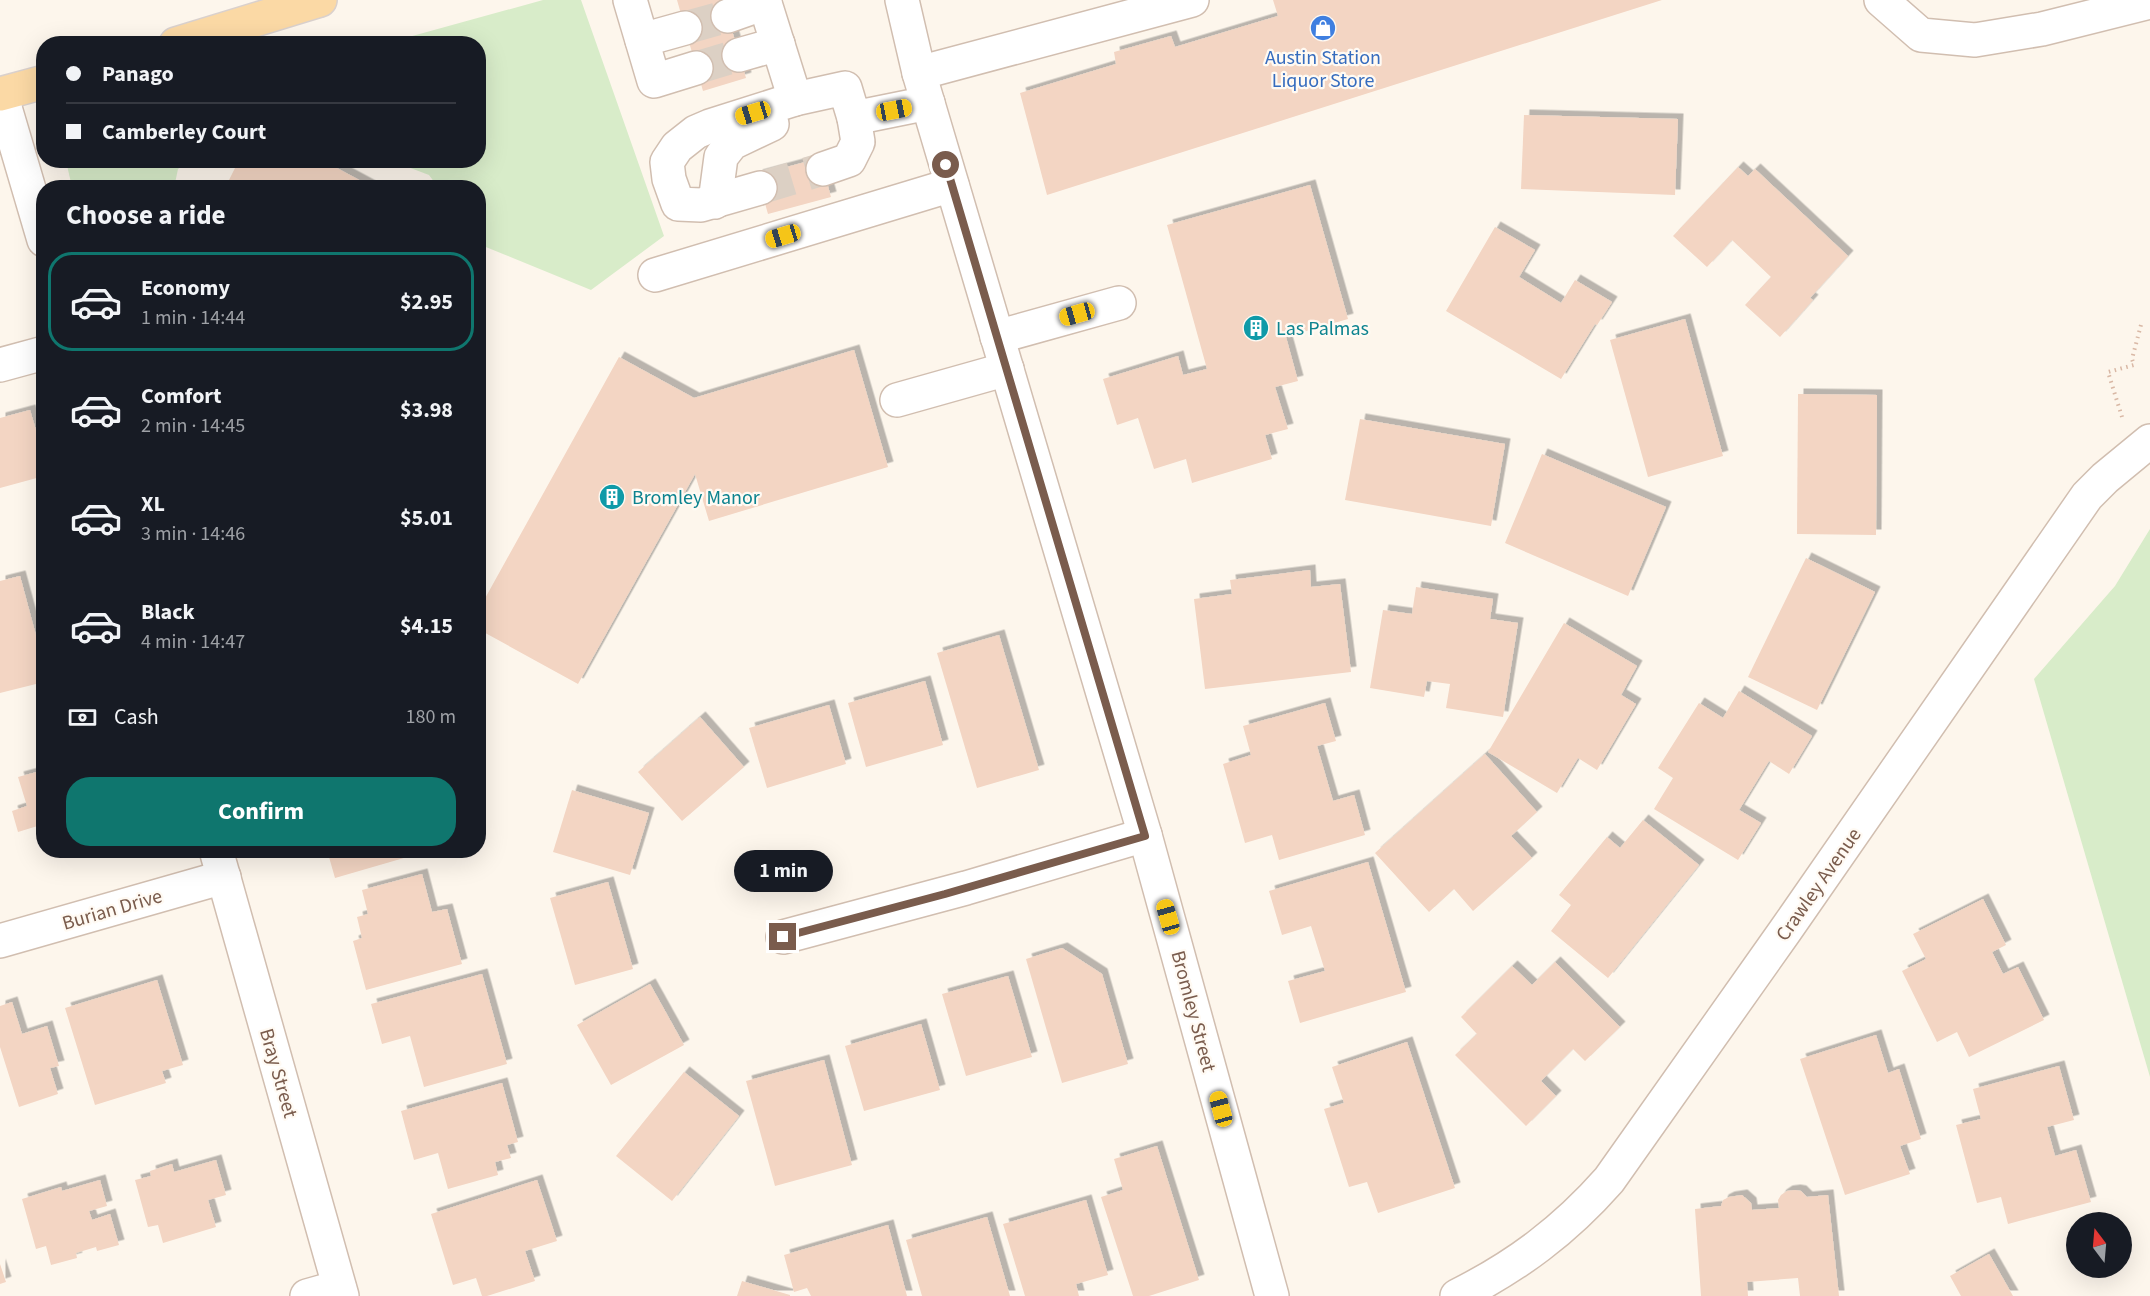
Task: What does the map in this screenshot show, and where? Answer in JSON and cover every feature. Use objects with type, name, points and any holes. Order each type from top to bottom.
[{"type":"main road","points":[[202,36],[320,0]]},
{"type":"main road","points":[[1,94],[36,84]]},
{"type":"street","points":[[630,0],[654,81],[696,68]]},
{"type":"street","name":"Bromley Street","points":[[902,0],[923,88],[1145,836],[1272,1296]]},
{"type":"street","points":[[854,118],[923,88],[1191,0]]},
{"type":"street","points":[[1881,0],[1921,35],[1975,40],[2042,29],[2150,2]]},
{"type":"street","points":[[728,16],[764,2],[795,99]]},
{"type":"street","points":[[642,40],[685,28]]},
{"type":"street","points":[[739,55],[778,44]]},
{"type":"street","points":[[760,188],[701,205],[678,204],[669,179],[667,162],[678,147],[696,132],[710,126],[795,99],[845,88],[858,142],[849,160],[823,169]]},
{"type":"street","points":[[1,94],[36,213]]},
{"type":"street","points":[[715,202],[721,157],[732,144],[781,120],[795,99]]},
{"type":"street","points":[[655,275],[952,185]]},
{"type":"street","points":[[997,337],[1119,303]]},
{"type":"street","points":[[0,365],[36,355]]},
{"type":"street","points":[[897,400],[1007,369]]},
{"type":"street","name":"Crawley Avenue","points":[[1457,1296],[1512,1265],[1557,1233],[1584,1209],[1609,1180],[1792,922],[2087,496],[2150,441]]},
{"type":"street","points":[[783,937],[934,897],[1145,836]]},
{"type":"street","name":"Burian Drive","points":[[0,941],[220,864]]},
{"type":"street","name":"Bray Street","points":[[220,864],[340,1291]]},
{"type":"street","points":[[308,1296],[340,1291]]},
{"type":"path","points":[[2122,417],[2108,372],[2134,365],[2132,359],[2142,321]]},
{"type":"green space","points":[[543,0],[581,0],[664,236],[591,290],[486,247],[486,180],[433,180],[429,175],[410,168],[486,168],[486,36],[412,36]]},
{"type":"green space","points":[[68,168],[179,168],[176,180],[70,180]]},
{"type":"green space","points":[[2150,529],[2150,1077],[2034,679],[2115,586]]},
{"type":"building","points":[[677,0],[723,0],[746,78],[703,91]]},
{"type":"building","points":[[1273,0],[1662,0],[1047,195],[1020,93],[1116,64],[1114,52],[1171,36],[1175,47],[1278,16]]},
{"type":"building","points":[[1524,115],[1678,119],[1675,195],[1521,189]]},
{"type":"building","points":[[820,158],[831,197],[768,214],[757,175]]},
{"type":"building","points":[[1738,167],[1748,176],[1755,169],[1848,256],[1810,298],[1813,300],[1780,337],[1745,305],[1771,277],[1732,240],[1707,267],[1673,236]]},
{"type":"building","points":[[235,168],[337,168],[359,180],[229,180]]},
{"type":"building","name":"Las Palmas","points":[[1310,185],[1348,319],[1286,337],[1298,381],[1275,387],[1288,429],[1265,435],[1272,459],[1192,483],[1186,459],[1154,469],[1138,418],[1117,425],[1103,379],[1178,356],[1183,375],[1207,369],[1167,225]]},
{"type":"building","points":[[1495,227],[1535,250],[1519,277],[1561,303],[1575,280],[1612,302],[1597,325],[1595,324],[1561,379],[1446,311]]},
{"type":"building","points":[[1685,319],[1723,456],[1648,477],[1610,340]]},
{"type":"building","name":"Bromley Manor","points":[[854,350],[888,467],[709,521],[695,474],[578,684],[486,633],[486,597],[619,357],[694,398]]},
{"type":"building","points":[[1798,394],[1877,395],[1876,535],[1797,534]]},
{"type":"building","points":[[30,410],[36,430],[36,478],[0,488],[0,418]]},
{"type":"building","points":[[1360,419],[1505,444],[1491,526],[1345,500]]},
{"type":"building","points":[[1542,454],[1666,507],[1628,596],[1505,543]]},
{"type":"building","points":[[1806,558],[1875,592],[1817,710],[1748,677]]},
{"type":"building","points":[[1310,570],[1311,587],[1340,584],[1351,672],[1205,689],[1194,599],[1232,594],[1230,580]]},
{"type":"building","points":[[20,576],[36,635],[36,684],[0,693],[0,581]]},
{"type":"building","points":[[1416,587],[1493,599],[1490,619],[1518,623],[1503,717],[1446,708],[1450,684],[1427,681],[1424,697],[1370,688],[1383,610],[1412,614]]},
{"type":"building","points":[[1564,623],[1637,666],[1621,695],[1636,704],[1597,770],[1578,758],[1557,793],[1488,752]]},
{"type":"building","points":[[999,635],[1039,770],[977,788],[937,653]]},
{"type":"building","points":[[925,681],[943,745],[866,767],[848,703]]},
{"type":"building","points":[[1739,691],[1812,736],[1789,774],[1769,761],[1739,810],[1761,823],[1738,860],[1654,809],[1673,778],[1658,768],[1699,703],[1723,718]]},
{"type":"building","points":[[1325,703],[1336,741],[1317,746],[1333,801],[1354,795],[1365,835],[1279,860],[1272,835],[1245,843],[1223,764],[1251,755],[1243,726]]},
{"type":"building","points":[[829,705],[846,764],[767,788],[749,728]]},
{"type":"building","points":[[700,717],[744,767],[682,821],[638,772]]},
{"type":"building","points":[[1485,754],[1537,812],[1511,836],[1532,858],[1473,911],[1454,889],[1429,912],[1375,853]]},
{"type":"building","points":[[36,772],[36,826],[18,832],[12,811],[27,806],[18,777]]},
{"type":"building","points":[[572,790],[649,813],[630,875],[553,852]]},
{"type":"building","points":[[1643,820],[1699,865],[1608,978],[1551,931],[1571,905],[1559,895],[1607,837],[1620,848]]},
{"type":"building","points":[[329,858],[404,858],[335,878]]},
{"type":"building","points":[[1368,862],[1406,992],[1300,1023],[1288,981],[1325,971],[1311,926],[1282,935],[1269,891]]},
{"type":"building","points":[[422,874],[432,912],[447,909],[462,964],[366,990],[353,941],[362,938],[357,917],[368,914],[362,890]]},
{"type":"building","points":[[608,882],[633,969],[575,985],[550,898]]},
{"type":"building","points":[[1983,899],[2006,945],[1992,952],[2003,974],[2018,967],[2044,1020],[1969,1057],[1957,1032],[1937,1042],[1902,971],[1926,959],[1913,934]]},
{"type":"building","points":[[1062,948],[1102,974],[1128,1064],[1062,1083],[1026,959]]},
{"type":"building","points":[[1555,962],[1620,1027],[1585,1061],[1573,1049],[1541,1081],[1556,1096],[1526,1126],[1455,1055],[1477,1034],[1461,1017],[1512,966],[1532,985]]},
{"type":"building","points":[[482,974],[507,1064],[424,1087],[410,1036],[382,1044],[371,1004]]},
{"type":"building","points":[[1008,976],[1032,1057],[966,1076],[942,994]]},
{"type":"building","points":[[157,980],[183,1065],[162,1071],[166,1083],[95,1105],[65,1008]]},
{"type":"building","points":[[650,984],[684,1045],[611,1085],[577,1025]]},
{"type":"building","points":[[12,1002],[22,1034],[47,1026],[59,1066],[50,1068],[58,1094],[19,1107],[0,1047],[0,1006]]},
{"type":"building","points":[[921,1024],[940,1090],[864,1111],[845,1046]]},
{"type":"building","points":[[1876,1035],[1888,1073],[1899,1069],[1921,1139],[1900,1146],[1910,1174],[1845,1195],[1800,1059]]},
{"type":"building","points":[[1407,1042],[1455,1188],[1378,1213],[1367,1182],[1349,1187],[1324,1109],[1344,1103],[1332,1067]]},
{"type":"building","points":[[824,1060],[852,1165],[775,1186],[746,1081]]},
{"type":"building","points":[[2059,1066],[2074,1120],[2047,1127],[2055,1156],[2076,1150],[2091,1202],[2008,1224],[2001,1197],[1977,1203],[1956,1125],[1981,1119],[1973,1089]]},
{"type":"building","points":[[684,1072],[739,1116],[672,1201],[616,1156]]},
{"type":"building","points":[[502,1083],[518,1142],[507,1145],[511,1158],[495,1162],[498,1175],[448,1189],[438,1153],[414,1160],[401,1111]]},
{"type":"building","points":[[1157,1146],[1199,1280],[1149,1296],[1133,1296],[1101,1197],[1123,1190],[1114,1159]]},
{"type":"building","points":[[216,1160],[226,1195],[208,1200],[216,1227],[163,1243],[158,1225],[148,1227],[135,1180],[151,1176],[150,1171],[172,1164],[174,1172]]},
{"type":"building","points":[[100,1180],[107,1206],[89,1211],[92,1220],[110,1214],[119,1245],[97,1251],[96,1247],[76,1253],[77,1258],[51,1265],[46,1246],[36,1249],[22,1199],[61,1187],[62,1191]]},
{"type":"building","points":[[537,1180],[557,1241],[525,1251],[535,1281],[487,1296],[482,1296],[476,1278],[453,1285],[431,1214]]},
{"type":"building","points":[[1795,1190],[1801,1191],[1807,1197],[1828,1195],[1839,1296],[1800,1296],[1798,1278],[1747,1282],[1748,1296],[1701,1296],[1695,1209],[1721,1206],[1723,1200],[1742,1195],[1751,1203],[1752,1210],[1779,1208],[1778,1200],[1781,1195]]},
{"type":"building","points":[[1086,1200],[1108,1275],[1076,1284],[1079,1296],[1025,1296],[1003,1224]]},
{"type":"building","points":[[987,1217],[1010,1296],[922,1296],[906,1240]]},
{"type":"building","points":[[888,1225],[907,1296],[811,1296],[807,1288],[794,1292],[784,1255]]},
{"type":"building","points":[[1989,1254],[2013,1296],[1961,1296],[1950,1276]]},
{"type":"building","points":[[0,1264],[6,1282],[0,1284]]},
{"type":"building","points":[[742,1281],[790,1295],[790,1296],[737,1296]]},
{"type":"tunnel","points":[[685,28],[728,16]]},
{"type":"tunnel","points":[[696,68],[739,55]]},
{"type":"tunnel","points":[[760,188],[823,169]]},
{"type":"place","name":"Austin Station Liquor Store","points":[[1323,28]]},
{"type":"place","name":"Las Palmas","points":[[1256,328]]},
{"type":"place","name":"Bromley Manor","points":[[612,497]]},
{"type":"route","points":[[783,937],[945,894],[1145,836],[946,165]]}]
